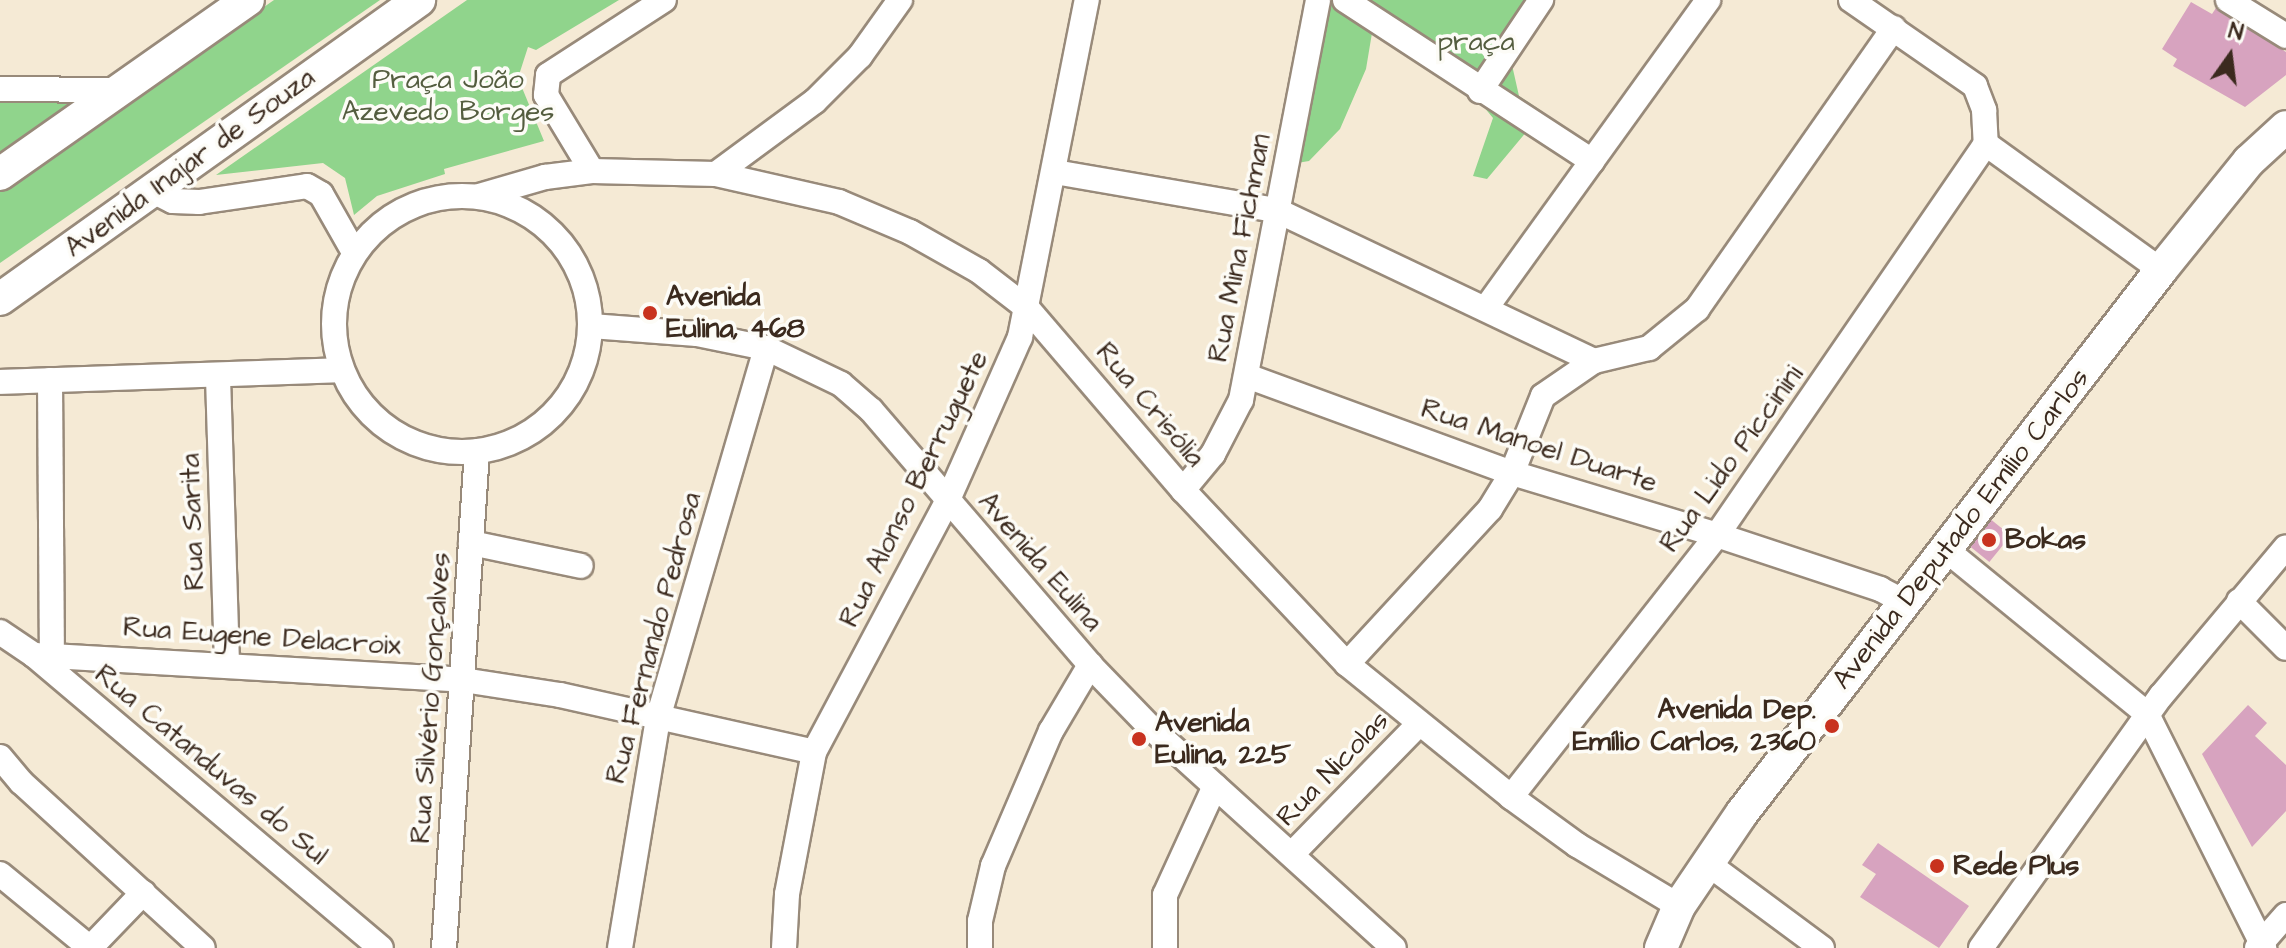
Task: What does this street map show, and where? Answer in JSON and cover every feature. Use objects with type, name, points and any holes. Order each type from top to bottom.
[{"type":"main road","points":[[0,174],[248,0]]},
{"type":"main road","name":"Avenida Inajar de Souza","points":[[0,299],[419,0]]},
{"type":"main road","name":"Avenida Deputado Emílio Carlos","points":[[1661,948],[1679,906],[1707,863],[1904,602],[2161,270],[2249,161],[2286,127]]},
{"type":"street","points":[[592,171],[546,95],[548,75],[664,0]]},
{"type":"street","points":[[716,174],[815,101],[860,56],[900,0]]},
{"type":"street","name":"Rua Alonso Berruguete","points":[[784,948],[787,894],[814,752],[947,502],[1011,365],[1027,308],[1087,0]]},
{"type":"street","name":"Rua Mina Fichman","points":[[1183,490],[1230,426],[1247,376],[1318,0]]},
{"type":"street","points":[[1345,0],[1480,91],[1592,161]]},
{"type":"street","points":[[1480,91],[1541,0]]},
{"type":"street","points":[[1486,308],[1708,0]]},
{"type":"street","points":[[1851,0],[1975,86],[1984,110],[1986,144],[2161,270]]},
{"type":"street","points":[[2228,0],[2286,36]]},
{"type":"street","points":[[1347,664],[1472,531],[1512,473],[1543,396],[1594,361],[1649,348],[1682,326],[1894,28]]},
{"type":"street","points":[[0,89],[120,90]]},
{"type":"street","name":"Rua Lido Piccinini","points":[[1511,797],[1717,535],[1986,144]]},
{"type":"street","name":"Rua Crisólia","points":[[479,196],[545,177],[592,171],[716,174],[839,202],[910,232],[979,271],[1027,308],[1183,490],[1347,664],[1417,726],[1511,797],[1577,845],[1679,906]]},
{"type":"street","points":[[1055,172],[1276,210],[1594,361]]},
{"type":"street","points":[[153,191],[173,201],[199,202],[307,186],[321,194],[354,252]]},
{"type":"street","points":[[443,196],[479,196],[515,207],[547,226],[571,255],[587,289],[591,326],[585,363],[575,385],[544,423],[512,442],[477,451],[434,449],[395,434],[363,406],[341,370],[333,330],[337,289],[354,252],[378,225],[409,206],[443,196]]},
{"type":"street","name":"Avenida Eulina","points":[[591,326],[697,334],[766,348],[841,384],[871,410],[1090,665],[1215,786],[1394,948]]},
{"type":"street","name":"Rua Fernando Pedrosa","points":[[620,948],[658,718],[766,348]]},
{"type":"street","points":[[0,382],[218,377],[341,370]]},
{"type":"street","name":"Rua Manoel Duarte","points":[[1247,376],[1512,473],[1717,535],[1880,589],[1904,602]]},
{"type":"street","name":"Rua Sarita","points":[[218,377],[227,665]]},
{"type":"street","points":[[43,654],[50,380]]},
{"type":"street","name":"Rua Silvério Gonçalves","points":[[444,948],[477,451]]},
{"type":"street","points":[[471,543],[581,566]]},
{"type":"street","points":[[1981,948],[2147,714],[2286,547]]},
{"type":"street","points":[[1945,549],[2147,714],[2261,946],[2286,915]]},
{"type":"street","points":[[2239,601],[2286,648]]},
{"type":"street","name":"Rua Catanduvas do Sul","points":[[0,632],[43,654],[381,948]]},
{"type":"street","name":"Rua Eugene Delacroix","points":[[43,654],[463,680],[814,752]]},
{"type":"street","points":[[980,948],[980,921],[993,866],[1051,731],[1090,665]]},
{"type":"street","name":"Rua Nicolas","points":[[1292,854],[1417,726]]},
{"type":"street","points":[[0,757],[203,948]]},
{"type":"street","points":[[1165,948],[1165,895],[1215,786]]},
{"type":"street","points":[[1707,863],[1822,948]]},
{"type":"street","points":[[0,874],[91,947],[143,893]]},
{"type":"green space","points":[[274,0],[380,0],[0,263],[0,191]]},
{"type":"green space","name":"Praça João Azevedo Borges","points":[[467,0],[619,0],[536,50],[528,47],[518,78],[544,141],[444,169],[445,174],[377,196],[354,215],[345,178],[323,163],[216,175]]},
{"type":"green space","name":"praça","points":[[1321,0],[1548,0],[1512,65],[1519,96],[1543,112],[1487,179],[1473,176],[1493,118],[1469,89],[1373,27],[1366,69],[1340,129],[1309,161],[1291,164]]},
{"type":"green space","points":[[0,90],[120,90],[0,175]]},
{"type":"building","points":[[2191,2],[2212,14],[2216,8],[2286,52],[2286,75],[2245,107],[2173,66],[2177,59],[2162,49]]},
{"type":"building","name":"Bokas","points":[[1989,518],[2011,536],[1989,562],[1968,544]]},
{"type":"building","points":[[2248,705],[2267,723],[2255,736],[2286,765],[2286,811],[2252,847],[2202,754]]},
{"type":"building","points":[[1878,843],[1969,906],[1939,948],[1860,897],[1876,874],[1862,865]]},
{"type":"place","name":"Avenida Eulina, 468","points":[[650,313]]},
{"type":"place","name":"Bokas","points":[[1989,540]]},
{"type":"place","name":"Avenida Dep. Emílio Carlos, 2360","points":[[1832,726]]},
{"type":"place","name":"Avenida Eulina, 225","points":[[1139,739]]},
{"type":"place","name":"Rede Plus","points":[[1937,866]]}]
